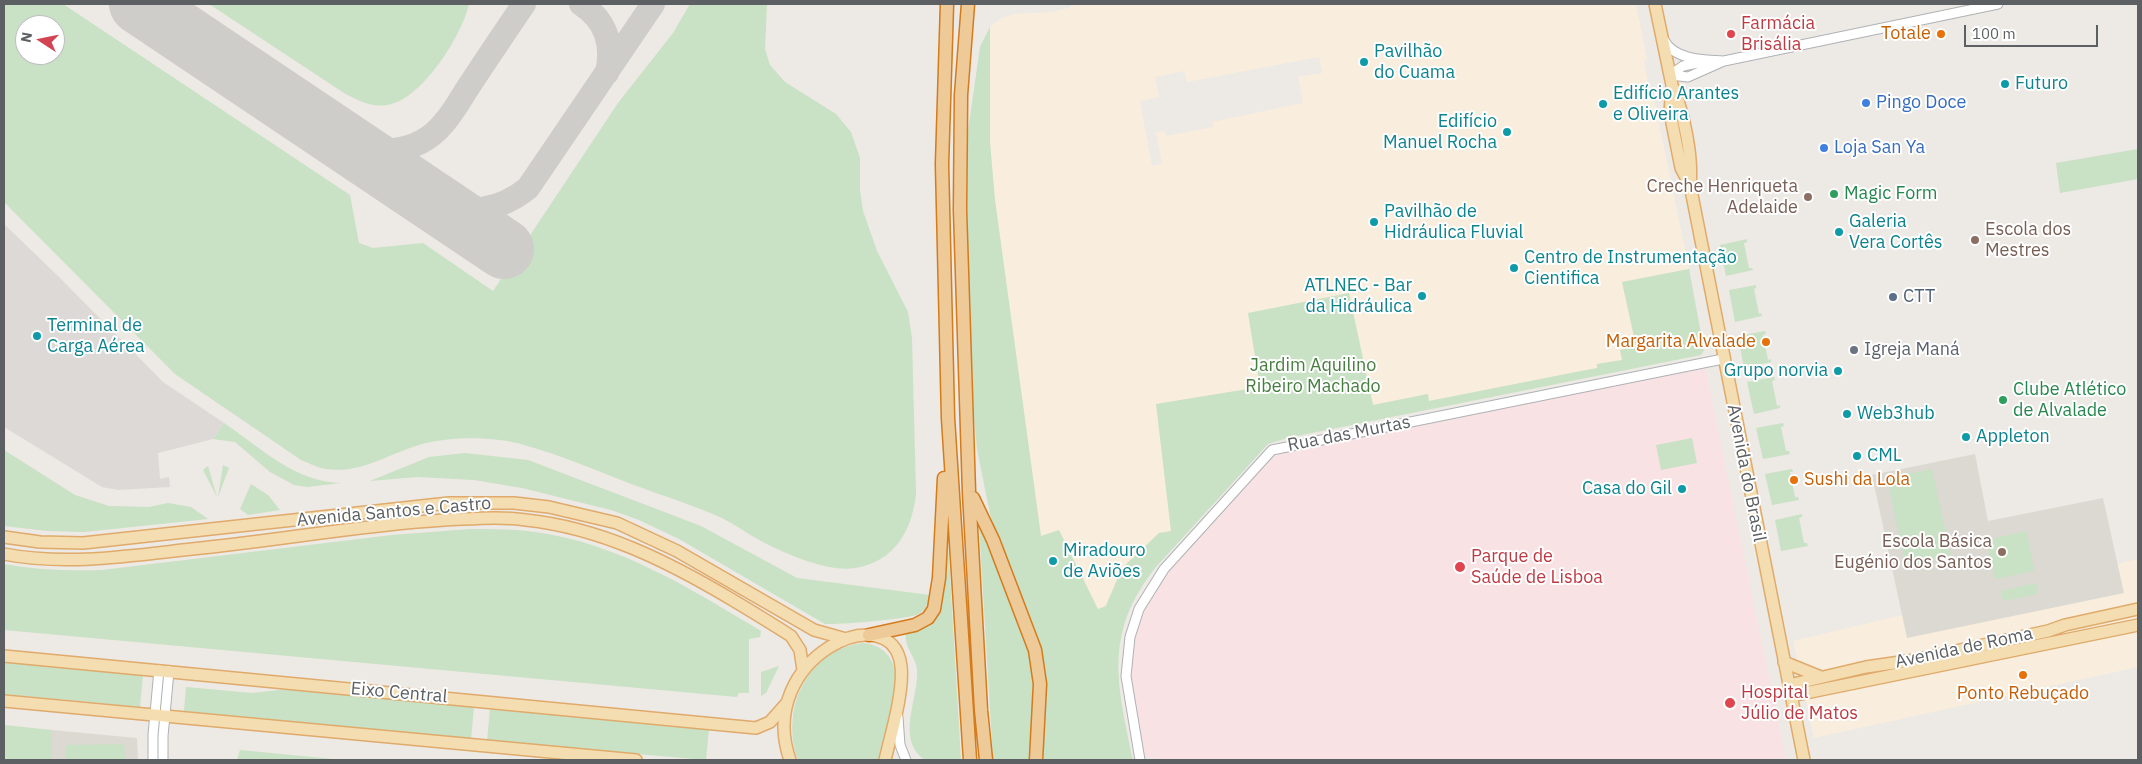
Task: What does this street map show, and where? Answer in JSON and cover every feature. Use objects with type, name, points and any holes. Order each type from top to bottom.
[{"type":"highway","points":[[947,4],[942,164],[948,418],[970,760]]},
{"type":"highway","points":[[968,4],[961,95],[960,150],[970,492],[986,760]]},
{"type":"highway","points":[[869,635],[915,625],[928,618],[936,606],[948,418]]},
{"type":"highway","points":[[970,492],[993,540],[1035,650],[1040,684],[1036,760]]},
{"type":"main road","name":"Avenida do Brasil","points":[[1655,4],[1671,80],[1670,112],[1681,168],[1690,185],[1804,760]]},
{"type":"main road","name":"Avenida Santos e Castro","points":[[4,537],[40,542],[84,544],[449,503],[491,502],[549,507],[616,523],[664,543],[814,630],[846,639]]},
{"type":"main road","name":"Avenida Santos e Castro","points":[[4,554],[81,560],[209,548],[412,522],[499,518],[533,521],[579,530],[618,542],[663,561],[696,579],[791,636],[798,646],[803,670]]},
{"type":"main road","name":"Avenida de Roma","points":[[1790,691],[1821,677],[1866,667],[1914,660],[2138,613]]},
{"type":"main road","name":"Avenida de Roma","points":[[1790,691],[2138,625]]},
{"type":"main road","points":[[790,760],[784,734],[786,704],[794,684],[803,670],[829,647],[846,639],[869,635],[884,639],[891,644],[898,654],[902,676],[885,760]]},
{"type":"main road","name":"Eixo Central","points":[[4,656],[756,728],[770,722],[786,704]]},
{"type":"main road","points":[[1784,662],[1821,677]]},
{"type":"main road","points":[[4,701],[636,760]]},
{"type":"street","points":[[1671,80],[1688,78],[1724,61],[1998,4]]},
{"type":"street","points":[[1663,36],[1667,45],[1675,52],[1710,60],[1724,61]]},
{"type":"street","points":[[1671,80],[1682,66],[1710,60]]},
{"type":"street","name":"Rua das Murtas","points":[[1140,760],[1126,676],[1130,637],[1139,609],[1164,569],[1272,450],[1723,359]]},
{"type":"street","points":[[153,760],[164,671]]},
{"type":"street","points":[[897,705],[900,745],[906,760]]},
{"type":"street","points":[[160,715],[163,760]]},
{"type":"shaded area","points":[[1073,4],[1636,4],[1647,59],[1644,61],[1650,94],[1653,94],[1689,269],[1622,282],[1636,346],[1622,360],[1597,364],[1598,368],[1429,401],[1427,394],[1372,405],[1248,313],[1260,387],[1156,404],[1171,531],[1122,568],[1105,606],[1098,610],[1059,531],[1041,536],[995,200],[990,142],[990,27],[998,20],[1013,14],[1052,12],[1069,8]],"holes":[[[1319,57],[1322,73],[1298,77],[1303,103],[1212,122],[1213,127],[1166,136],[1164,131],[1156,132],[1162,164],[1152,166],[1140,101],[1159,97],[1155,77],[1184,71],[1187,82]]]},
{"type":"shaded area","points":[[4,224],[163,382],[224,423],[213,439],[158,453],[160,479],[169,477],[170,487],[118,490],[102,487],[4,427]]},
{"type":"shaded area","name":"Parque de Saúde de Lisboa","points":[[1705,366],[1786,760],[1154,760],[1153,756],[1145,758],[1131,686],[1130,665],[1132,640],[1141,612],[1156,585],[1270,459],[1282,452]]},
{"type":"shaded area","name":"Escola Básica Eugénio dos Santos","points":[[1975,454],[1988,521],[2103,498],[2124,593],[1907,638],[1872,475]]},
{"type":"shaded area","points":[[2138,559],[2138,667],[1814,738],[1793,641]]},
{"type":"shaded area","points":[[52,730],[137,738],[138,760],[52,760]]},
{"type":"green space","points":[[4,4],[63,4],[350,195],[359,243],[373,248],[423,243],[493,291],[618,103],[673,33],[690,4],[767,4],[765,49],[770,65],[785,82],[836,114],[851,132],[860,158],[860,190],[863,211],[877,251],[908,312],[912,338],[916,494],[914,508],[899,543],[890,552],[869,565],[845,569],[833,568],[781,551],[711,513],[564,458],[512,442],[470,438],[441,440],[416,446],[372,463],[350,469],[338,470],[317,467],[301,460],[175,374],[4,202]]},
{"type":"green space","points":[[209,4],[469,4],[465,17],[450,47],[428,77],[404,99],[379,106],[361,101],[344,93]]},
{"type":"green space","name":"Jardim Aquilino Ribeiro Machado","points":[[990,27],[990,142],[995,200],[1041,536],[1059,530],[1098,609],[1106,606],[1122,568],[1159,533],[1171,531],[1156,404],[1260,387],[1248,313],[1349,293],[1373,405],[1428,394],[1429,401],[1597,368],[1597,364],[1622,360],[1620,350],[1636,346],[1622,282],[1689,269],[1704,350],[1701,355],[1287,438],[1268,444],[1156,567],[1139,591],[1128,614],[1121,637],[1119,683],[1133,760],[1044,760],[1044,695],[990,514],[977,449],[974,417],[967,255],[968,131],[980,47]]},
{"type":"green space","points":[[2138,149],[2138,179],[2060,193],[2056,163]]},
{"type":"green space","points":[[1747,239],[1747,242],[1744,243],[1749,268],[1753,270],[1726,276],[1720,245]]},
{"type":"green space","points":[[1756,285],[1754,289],[1759,314],[1761,313],[1762,316],[1735,322],[1729,290]]},
{"type":"green space","points":[[1765,331],[1766,334],[1763,335],[1768,360],[1771,359],[1771,362],[1744,368],[1738,336]]},
{"type":"green space","points":[[1774,377],[1775,380],[1772,381],[1777,406],[1780,405],[1780,408],[1754,414],[1747,382]]},
{"type":"green space","points":[[224,423],[265,453],[294,470],[309,477],[341,483],[307,487],[294,485],[270,472],[235,442],[213,439]]},
{"type":"green space","points":[[1783,423],[1784,426],[1781,427],[1786,451],[1789,451],[1790,454],[1763,459],[1756,428]]},
{"type":"green space","points":[[1692,438],[1697,463],[1661,470],[1656,445]]},
{"type":"green space","points":[[4,450],[75,495],[109,506],[149,507],[168,503],[191,507],[208,519],[84,532],[47,531],[4,526]]},
{"type":"green space","points":[[465,453],[528,460],[701,526],[797,578],[930,595],[929,601],[924,610],[913,616],[843,624],[825,624],[679,539],[639,520],[611,510],[522,488],[474,480],[417,477],[370,481],[429,457]]},
{"type":"green space","points":[[223,465],[229,468],[218,497]]},
{"type":"green space","points":[[208,466],[217,497],[203,470]]},
{"type":"green space","points":[[1792,469],[1793,472],[1790,472],[1795,497],[1798,497],[1799,500],[1772,505],[1765,474]]},
{"type":"green space","points":[[1932,469],[1951,555],[1906,566],[1887,478]]},
{"type":"green space","points":[[251,484],[268,495],[280,510],[248,515],[240,509]]},
{"type":"green space","points":[[946,509],[961,760],[925,760],[916,751],[911,741],[911,718],[917,670],[915,660],[907,644],[906,634],[922,629],[929,624]]},
{"type":"green space","points":[[1802,514],[1802,517],[1799,518],[1804,543],[1807,543],[1808,546],[1781,551],[1775,520]]},
{"type":"green space","points":[[979,525],[981,525],[1028,649],[1034,704],[1030,760],[993,760]]},
{"type":"green space","points":[[470,529],[535,532],[595,546],[653,570],[708,599],[761,631],[760,637],[749,639],[749,693],[739,693],[737,697],[4,630],[4,564],[53,570],[102,570],[392,535]]},
{"type":"green space","points":[[2027,531],[2034,571],[1995,579],[1986,540]]},
{"type":"green space","points":[[2036,583],[2038,594],[2003,601],[2001,591]]},
{"type":"green space","points":[[863,643],[871,644],[883,650],[894,667],[896,682],[881,760],[798,760],[793,741],[793,722],[796,703],[802,686],[813,670],[826,657],[843,648]]},
{"type":"green space","points":[[4,662],[143,675],[140,707],[4,694]]},
{"type":"green space","points":[[779,666],[766,693],[761,696],[761,672]]},
{"type":"green space","points":[[186,687],[252,693],[289,689],[474,707],[471,739],[184,711]]},
{"type":"green space","points":[[490,709],[709,728],[706,760],[487,741]]},
{"type":"green space","points":[[4,725],[52,730],[52,760],[4,760]]},
{"type":"green space","points":[[124,744],[125,760],[65,760],[65,745]]},
{"type":"green space","points":[[240,750],[343,760],[237,760]]},
{"type":"taxiway","points":[[339,139],[352,145],[366,148],[394,150],[420,142],[432,135],[451,114],[524,4]]},
{"type":"taxiway","points":[[581,4],[597,18],[606,34],[609,53],[607,73]]},
{"type":"taxiway","points":[[436,202],[460,209],[472,210],[495,206],[528,188],[653,4]]},
{"type":"runway","points":[[139,4],[504,249]]},
{"type":"place","name":"Farmácia Brisália","points":[[1731,34]]},
{"type":"place","name":"Totale","points":[[1941,34]]},
{"type":"place","name":"Pavilhão do Cuama","points":[[1364,62]]},
{"type":"place","name":"Futuro","points":[[2005,84]]},
{"type":"place","name":"Pingo Doce","points":[[1866,103]]},
{"type":"place","name":"Edifício Arantes e Oliveira","points":[[1603,104]]},
{"type":"place","name":"Edifício Manuel Rocha","points":[[1507,132]]},
{"type":"place","name":"Loja San Ya","points":[[1824,148]]},
{"type":"place","name":"Magic Form","points":[[1834,194]]},
{"type":"place","name":"Creche Henriqueta Adelaide","points":[[1808,197]]},
{"type":"place","name":"Pavilhão de Hidráulica Fluvial","points":[[1374,222]]},
{"type":"place","name":"Galeria Vera Cortês","points":[[1839,232]]},
{"type":"place","name":"Escola dos Mestres","points":[[1975,240]]},
{"type":"place","name":"Centro de Instrumentação Cientifica","points":[[1514,268]]},
{"type":"place","name":"ATLNEC - Bar da Hidráulica","points":[[1422,296]]},
{"type":"place","name":"CTT","points":[[1893,297]]},
{"type":"place","name":"Terminal de Carga Aérea","points":[[37,336]]},
{"type":"place","name":"Margarita Alvalade","points":[[1766,342]]},
{"type":"place","name":"Igreja Maná","points":[[1854,350]]},
{"type":"place","name":"Grupo norvia","points":[[1838,371]]},
{"type":"place","name":"Clube Atlético de Alvalade","points":[[2003,400]]},
{"type":"place","name":"Web3hub","points":[[1847,414]]},
{"type":"place","name":"Appleton","points":[[1966,437]]},
{"type":"place","name":"CML","points":[[1857,456]]},
{"type":"place","name":"Sushi da Lola","points":[[1794,480]]},
{"type":"place","name":"Casa do Gil","points":[[1682,489]]},
{"type":"place","name":"Escola Básica Eugénio dos Santos","points":[[2002,552]]},
{"type":"place","name":"Miradouro de Aviões","points":[[1053,561]]},
{"type":"place","name":"Parque de Saúde de Lisboa","points":[[1460,567]]},
{"type":"place","name":"Ponto Rebuçado","points":[[2023,675]]},
{"type":"place","name":"Hospital Júlio de Matos","points":[[1730,703]]}]
